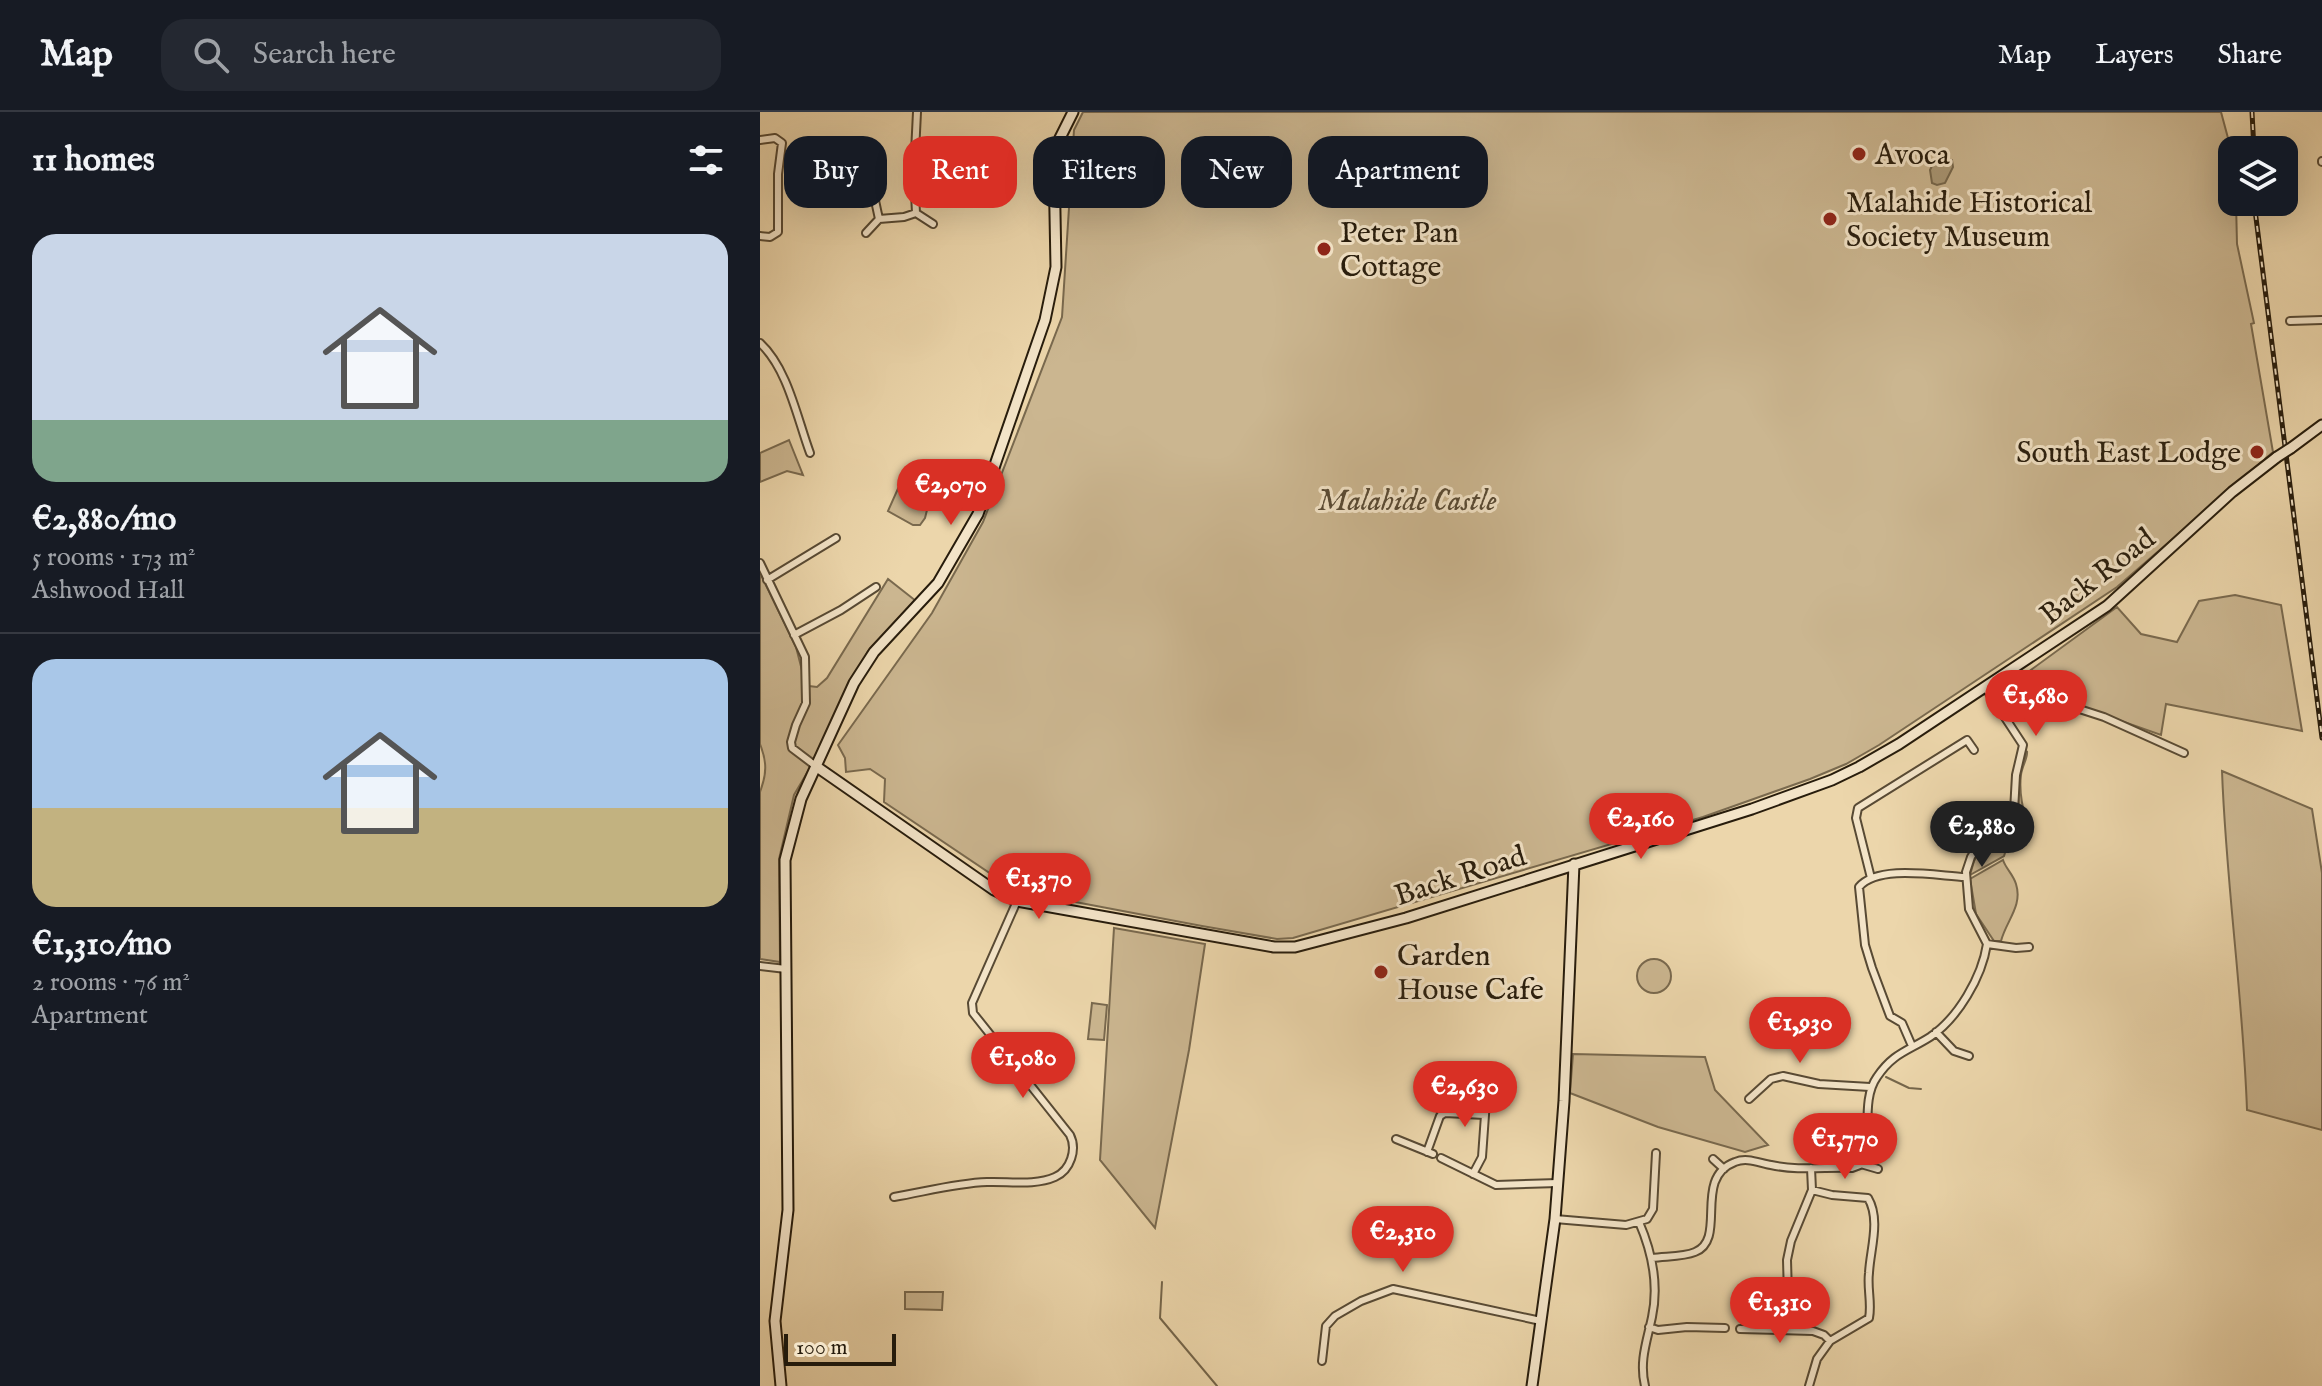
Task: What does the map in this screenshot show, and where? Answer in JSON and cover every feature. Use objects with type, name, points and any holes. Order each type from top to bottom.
[{"type":"street","points":[[916,213],[917,112]]},
{"type":"street","points":[[781,1386],[775,1321],[788,1210],[785,860],[801,799],[854,683],[869,659],[938,583],[978,514],[1045,320],[1056,267],[1054,161],[1060,138],[1073,112]]},
{"type":"street","points":[[760,140],[775,138],[782,143],[782,152],[778,174],[778,232],[770,237],[760,236]]},
{"type":"street","points":[[877,208],[879,219]]},
{"type":"street","points":[[866,233],[879,219],[916,213]]},
{"type":"street","points":[[916,213],[933,224]]},
{"type":"street","points":[[2290,321],[2322,320]]},
{"type":"street","points":[[760,343],[769,351],[781,374],[810,453]]},
{"type":"street","name":"Back Road","points":[[817,767],[994,890],[1017,901],[1274,947],[1295,947],[1393,922],[1752,809],[1832,780],[1899,744],[2107,606],[2232,492],[2322,425]]},
{"type":"street","points":[[767,580],[836,538]]},
{"type":"street","points":[[760,563],[805,657],[808,680],[806,703],[791,742],[796,754],[817,767]]},
{"type":"street","points":[[794,635],[876,587]]},
{"type":"street","points":[[1652,1258],[1696,1252],[1708,1241],[1712,1191],[1724,1169],[1736,1161],[1745,1159],[1794,1169],[1852,1168],[1861,1164],[1866,1155],[1870,1087],[1890,1059],[1936,1032],[1963,1002],[1987,944],[1969,909],[1965,877],[1978,844],[1992,828],[2012,815],[2016,807],[2016,775],[2023,745],[1985,687]]},
{"type":"street","points":[[2004,716],[2036,695],[2104,717],[2184,753]]},
{"type":"street","points":[[1871,878],[1856,818],[1858,808],[1967,740],[1974,750]]},
{"type":"street","points":[[1532,1386],[1558,1183],[1574,864]]},
{"type":"street","points":[[1912,1046],[1902,1023],[1890,1016],[1867,952],[1858,891],[1861,884],[1871,878],[1901,873],[1965,877]]},
{"type":"street","points":[[894,1197],[986,1182],[1035,1182],[1056,1177],[1069,1166],[1073,1141],[1070,1135],[972,1008],[1017,901]]},
{"type":"street","points":[[1987,944],[2029,947]]},
{"type":"street","points":[[760,966],[786,969]]},
{"type":"street","points":[[1936,1032],[1954,1051],[1969,1056]]},
{"type":"street","points":[[1747,1084],[1752,1096],[1771,1079],[1783,1076],[1819,1084],[1870,1087]]},
{"type":"street","points":[[1473,1174],[1482,1157],[1487,1083]]},
{"type":"street","points":[[1396,1139],[1430,1153],[1442,1115],[1440,1109],[1444,1092]]},
{"type":"street","points":[[1442,1115],[1485,1115]]},
{"type":"street","points":[[1555,1219],[1626,1225],[1647,1219],[1653,1209],[1656,1153]]},
{"type":"street","points":[[1441,1158],[1496,1185],[1558,1183]]},
{"type":"street","points":[[1713,1159],[1724,1169]]},
{"type":"street","points":[[1861,1164],[1878,1169]]},
{"type":"street","points":[[1789,1330],[1787,1260],[1791,1241],[1812,1190],[1811,1168]]},
{"type":"street","points":[[1809,1386],[1817,1359],[1830,1341],[1869,1318],[1868,1274],[1873,1235],[1873,1209],[1868,1198],[1812,1190]]},
{"type":"street","points":[[1639,1222],[1652,1258],[1655,1292],[1642,1366],[1645,1386]]},
{"type":"street","points":[[1322,1361],[1326,1326],[1335,1316],[1361,1301],[1393,1289],[1541,1321]]},
{"type":"street","points":[[1649,1327],[1658,1330],[1725,1328]]},
{"type":"street","points":[[1740,1329],[1819,1332],[1830,1341]]},
{"type":"green space","name":"Malahide Castle","points":[[1083,112],[2221,112],[2227,136],[2218,136],[2218,216],[2236,216],[2237,244],[2254,323],[2251,324],[2273,452],[2117,587],[1879,745],[1846,764],[1810,779],[1703,817],[1293,938],[1277,939],[1033,894],[1009,886],[884,802],[885,779],[870,769],[846,772],[845,758],[838,745],[932,613],[983,522],[1062,317],[1069,208],[1165,208],[1165,136],[1074,136]]},
{"type":"green space","points":[[789,440],[803,475],[787,471],[760,482],[760,453]]},
{"type":"green space","points":[[900,484],[930,498],[920,525],[913,525],[888,511]]},
{"type":"green space","points":[[760,573],[796,647],[809,686],[817,687],[827,678],[888,579],[916,601],[868,651],[817,756],[794,795],[779,859],[780,962],[760,959],[760,792],[765,768],[760,744]]},
{"type":"green space","points":[[2235,595],[2281,605],[2302,731],[2166,704],[2161,735],[2013,683],[2117,607],[2141,634],[2177,642],[2199,601]]},
{"type":"green space","points":[[2027,751],[2020,786],[2026,820],[2009,840],[2004,856],[1970,875],[1986,839],[2018,812],[2019,774]]},
{"type":"green space","points":[[2222,771],[2312,809],[2322,873],[2322,1130],[2247,1110]]},
{"type":"green space","points":[[2003,860],[2018,892],[2001,941],[1994,941],[1976,914],[1970,879]]},
{"type":"green space","points":[[1114,928],[1205,944],[1189,1050],[1155,1228],[1100,1160]]},
{"type":"green space","points":[[1654,959],[1666,964],[1671,976],[1666,988],[1654,993],[1642,988],[1637,976],[1642,964]]},
{"type":"green space","points":[[1092,1003],[1107,1005],[1104,1040],[1088,1039]]},
{"type":"green space","points":[[1573,1054],[1705,1057],[1715,1090],[1768,1145],[1745,1152],[1658,1127],[1570,1093]]},
{"type":"green space","points":[[905,1292],[943,1292],[942,1310],[905,1309]]},
{"type":"shaded area","points":[[1942,158],[1952,160],[1953,167],[1945,183],[1937,185],[1932,183],[1930,170],[1934,162]]},
{"type":"waterway","points":[[1886,1077],[1909,1088],[1921,1089]]},
{"type":"waterway","points":[[1162,1282],[1160,1318],[1217,1386]]},
{"type":"railway","points":[[2252,112],[2253,136]]},
{"type":"railway","points":[[2256,216],[2322,738]]},
{"type":"place","name":"Avoca","points":[[1859,154]]},
{"type":"place","name":"Malahide Historical Society Museum","points":[[1830,219]]},
{"type":"place","name":"Peter Pan Cottage","points":[[1324,249]]},
{"type":"place","name":"South East Lodge","points":[[2257,452]]},
{"type":"place","name":"Garden House Cafe","points":[[1381,972]]}]
